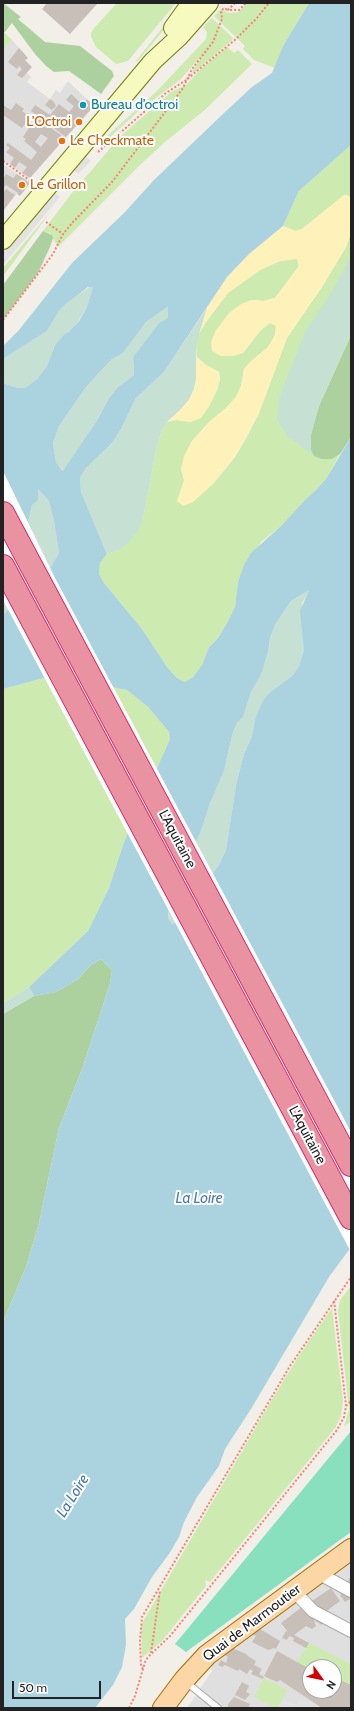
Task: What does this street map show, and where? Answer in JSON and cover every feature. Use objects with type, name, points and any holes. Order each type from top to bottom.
[{"type":"highway","name":"L'Aquitaine","points":[[3,513],[351,1165]]},
{"type":"highway","name":"L'Aquitaine","points":[[3,566],[351,1218]]},
{"type":"main road","points":[[3,240],[152,61],[170,32],[191,3]]},
{"type":"main road","points":[[152,61],[178,38],[209,3]]},
{"type":"main road","name":"Quai de Marmoutier","points":[[163,1708],[195,1666],[219,1645],[351,1549]]},
{"type":"street","points":[[318,1573],[351,1591]]},
{"type":"street","points":[[294,1591],[313,1611],[351,1632]]},
{"type":"lane","points":[[184,1680],[218,1708]]},
{"type":"path","points":[[228,10],[235,3]]},
{"type":"path","points":[[3,320],[53,254],[64,234],[73,222],[112,182],[183,88],[192,69],[213,42],[222,19],[222,11],[224,8],[228,10],[239,10],[246,3]]},
{"type":"path","points":[[98,152],[166,93],[186,80],[236,38],[256,19],[269,3]]},
{"type":"path","points":[[3,162],[32,182]]},
{"type":"path","points":[[46,222],[64,234]]},
{"type":"path","points":[[143,1669],[141,1666],[140,1623],[147,1609],[173,1564],[188,1542],[238,1452],[290,1366],[351,1277]]},
{"type":"path","points":[[129,1708],[137,1691],[145,1662],[151,1653],[170,1636],[338,1430],[344,1417],[346,1406],[334,1300]]},
{"type":"path","points":[[346,1406],[351,1401]]},
{"type":"path","points":[[151,1653],[160,1588]]},
{"type":"shaded area","points":[[12,40],[28,58],[25,61],[27,73],[31,77],[27,82],[50,99],[56,90],[60,93],[67,82],[69,82],[94,106],[30,178],[3,160],[3,51]]},
{"type":"shaded area","points":[[83,154],[91,161],[78,174],[72,168]]},
{"type":"shaded area","points":[[3,164],[27,181],[3,211]]},
{"type":"shaded area","points":[[52,190],[60,197],[3,265],[3,249]]},
{"type":"shaded area","points":[[351,1563],[351,1589],[331,1578]]},
{"type":"shaded area","points":[[326,1581],[351,1594],[351,1630],[302,1598]]},
{"type":"shaded area","points":[[294,1602],[351,1635],[351,1708],[187,1708],[212,1671],[210,1661]]},
{"type":"shaded area","points":[[301,1698],[322,1708],[278,1708],[283,1699],[296,1705]]},
{"type":"green space","points":[[3,3],[21,17],[18,19],[45,42],[80,46],[112,71],[114,76],[101,94],[69,71],[54,72],[46,66],[12,23],[5,32],[3,31]]},
{"type":"green space","points":[[117,3],[176,3],[128,61],[116,64],[96,47],[91,37],[91,33]]},
{"type":"green space","points":[[248,3],[309,3],[283,46],[275,68],[254,60],[243,49],[245,46],[214,16],[221,9],[229,13],[238,12]]},
{"type":"green space","points":[[175,12],[177,14],[138,61],[135,62]]},
{"type":"green space","points":[[212,18],[233,38],[232,40],[194,73],[192,71],[201,58],[200,57],[181,79],[140,110],[110,137],[106,137],[158,90],[206,39],[207,32],[203,27]]},
{"type":"green space","points":[[3,31],[12,40],[3,51]]},
{"type":"green space","points":[[227,47],[234,53],[238,50],[252,64],[206,109],[165,142],[141,164],[58,247],[50,233],[43,231],[115,141],[171,92],[186,85],[200,70]]},
{"type":"green space","points":[[351,145],[351,198],[344,195],[302,229],[295,231],[283,226],[299,191]]},
{"type":"green space","points":[[51,211],[16,259],[3,276],[3,268]]},
{"type":"green space","points":[[43,231],[52,235],[53,238],[50,247],[38,273],[3,320],[3,285]]},
{"type":"green space","points":[[351,233],[351,335],[319,406],[322,459],[332,459],[340,454],[326,479],[281,526],[261,542],[238,582],[235,607],[227,623],[218,638],[209,647],[202,665],[193,677],[185,682],[177,678],[167,667],[142,629],[104,583],[99,574],[100,563],[107,554],[119,550],[143,519],[157,445],[162,430],[167,422],[176,420],[191,422],[208,408],[217,390],[220,379],[219,372],[206,365],[197,357],[196,347],[199,334],[206,322],[228,293],[260,270],[280,261],[297,258],[299,266],[275,298],[264,301],[251,300],[243,353],[261,330],[270,323],[276,326],[275,335],[268,347],[244,369],[241,386],[236,397],[226,408],[209,422],[192,441],[181,469],[184,480],[212,485],[235,457],[247,437],[259,413],[287,338],[322,287],[346,247]]},
{"type":"green space","points":[[351,256],[351,333],[319,406],[311,435],[311,450],[314,456],[288,437],[277,420],[279,398],[305,332],[333,290]]},
{"type":"green space","points":[[91,286],[93,287],[87,307],[74,328],[55,345],[47,366],[37,379],[25,388],[18,388],[3,383],[3,359],[47,331],[59,311],[72,299]]},
{"type":"green space","points":[[168,305],[168,318],[159,323],[133,357],[134,375],[118,387],[109,398],[98,419],[64,471],[56,462],[53,443],[59,426],[86,387],[112,359],[123,353],[146,322]]},
{"type":"green space","points":[[207,308],[196,347],[196,379],[194,389],[189,400],[167,422],[162,430],[157,445],[143,519],[138,531],[130,541],[119,550],[107,554],[81,492],[80,478],[86,468],[112,443],[121,429],[136,398],[164,372]]},
{"type":"green space","points":[[351,335],[351,437],[340,454],[332,459],[322,459],[314,456],[311,450],[311,435],[319,406]]},
{"type":"green space","points":[[38,489],[49,501],[59,553],[52,565],[3,615],[3,543],[28,522],[32,505],[38,498]]},
{"type":"green space","points":[[310,589],[302,603],[304,650],[299,666],[292,676],[269,693],[255,719],[252,736],[244,754],[236,785],[226,850],[219,865],[177,923],[172,924],[168,919],[169,904],[201,831],[227,758],[233,732],[237,723],[243,717],[251,692],[261,675],[268,652],[270,638],[275,625],[291,601]]},
{"type":"green space","points":[[51,676],[127,690],[148,707],[169,732],[170,739],[124,842],[109,888],[88,931],[29,987],[3,1003],[3,689]]},
{"type":"green space","points":[[101,959],[112,970],[110,984],[82,1069],[59,1128],[39,1223],[26,1267],[3,1322],[3,1014],[34,996],[56,992],[78,979],[91,965]]},
{"type":"green space","points":[[29,987],[34,996],[3,1014],[3,1003]]},
{"type":"green space","points":[[351,1286],[351,1421],[344,1427],[349,1409],[338,1311],[340,1300]]},
{"type":"green space","points":[[332,1308],[343,1401],[341,1416],[335,1428],[210,1582],[205,1580],[206,1586],[162,1641],[142,1658],[141,1625],[267,1408],[298,1357]]},
{"type":"green space","points":[[351,1431],[351,1532],[186,1652],[175,1644]]},
{"type":"green space","points":[[309,1643],[341,1659],[302,1659],[302,1665],[297,1662]]},
{"type":"green space","points":[[342,1660],[351,1664],[351,1685],[342,1681]]},
{"type":"green space","points":[[264,1678],[287,1690],[278,1708],[274,1708],[254,1697]]},
{"type":"sand","points":[[344,195],[351,198],[351,233],[346,247],[322,287],[287,338],[259,413],[235,457],[212,485],[193,502],[183,506],[177,501],[184,480],[181,469],[184,456],[192,441],[209,422],[226,408],[236,397],[241,386],[244,369],[268,347],[275,335],[276,326],[270,323],[261,330],[243,353],[233,356],[221,356],[212,351],[211,342],[216,330],[229,313],[241,304],[251,300],[264,301],[275,298],[299,266],[297,259],[280,261],[260,270],[228,293],[206,322],[199,334],[207,308],[227,277],[249,254],[283,226],[295,231],[302,229]]},
{"type":"sand","points":[[197,357],[206,365],[219,372],[220,379],[217,390],[201,418],[191,422],[176,420],[167,422],[189,400],[194,389],[196,379]]},
{"type":"water","name":"La Loire","points":[[309,3],[351,3],[351,145],[299,191],[283,226],[249,254],[227,277],[164,372],[136,398],[121,429],[112,443],[86,468],[80,478],[81,492],[107,554],[100,563],[99,574],[104,583],[142,629],[167,667],[177,678],[185,682],[193,677],[202,665],[209,647],[218,638],[227,623],[235,607],[238,582],[244,565],[251,553],[281,526],[326,479],[351,437],[351,1247],[329,1277],[251,1409],[225,1449],[219,1466],[197,1497],[184,1522],[179,1537],[169,1554],[152,1577],[134,1609],[125,1619],[126,1645],[122,1667],[113,1685],[95,1708],[3,1708],[3,1322],[26,1267],[39,1223],[59,1128],[82,1069],[110,984],[112,970],[101,959],[91,965],[78,979],[56,992],[34,996],[29,987],[88,931],[109,888],[124,842],[170,739],[169,732],[148,707],[127,690],[51,676],[3,689],[3,615],[52,565],[59,553],[49,501],[38,489],[38,500],[32,505],[28,522],[3,543],[3,383],[18,388],[25,388],[37,379],[47,366],[55,345],[79,321],[87,307],[93,287],[88,287],[66,304],[59,311],[47,331],[3,359],[3,346],[19,330],[72,263],[125,212],[154,180],[224,113],[252,87],[272,73],[283,46]],"holes":[[[168,306],[168,318],[159,323],[133,357],[134,375],[118,387],[109,398],[98,419],[63,471],[56,462],[53,443],[59,426],[86,387],[112,359],[123,353],[146,322]],[[309,590],[300,611],[304,650],[299,666],[292,676],[269,693],[263,701],[255,719],[252,736],[244,754],[236,785],[226,850],[219,865],[177,922],[172,924],[168,918],[169,904],[201,831],[210,803],[224,770],[233,732],[237,723],[243,717],[251,692],[261,675],[268,652],[270,638],[275,625],[291,601]]]},
{"type":"pier","points":[[3,471],[55,578],[351,1132],[351,1252],[3,600]]},
{"type":"building","points":[[47,3],[98,3],[70,34],[42,9]]},
{"type":"building","points":[[19,48],[28,58],[25,60],[32,67],[22,78],[17,75],[22,69],[19,66],[17,69],[8,62]]},
{"type":"building","points":[[71,94],[83,105],[87,99],[94,106],[66,137],[31,111],[35,105],[50,115],[59,104],[69,112],[74,106],[66,100]]},
{"type":"building","points":[[50,99],[56,106],[52,110],[45,105]]},
{"type":"building","points":[[16,103],[24,109],[22,111],[30,117],[22,128],[3,115],[3,105],[11,110]]},
{"type":"building","points":[[36,117],[65,138],[30,178],[22,173],[27,167],[19,162],[15,168],[10,164],[14,158],[6,152],[10,148],[6,145],[8,143],[31,160],[37,152],[24,141],[26,139],[23,137]],"holes":[[[41,134],[48,138],[41,147],[35,142]]]},
{"type":"building","points":[[6,174],[13,178],[17,174],[30,183],[20,196],[6,185],[3,188],[3,179]]},
{"type":"building","points":[[6,189],[15,195],[3,211],[3,193]]},
{"type":"building","points":[[351,1576],[351,1589],[345,1585]]},
{"type":"building","points":[[331,1588],[340,1601],[324,1613],[318,1609],[312,1601]]},
{"type":"building","points":[[344,1591],[350,1599],[345,1602],[340,1595]]},
{"type":"building","points":[[302,1607],[324,1621],[322,1625],[314,1620],[316,1626],[312,1629],[306,1626],[294,1635],[309,1643],[306,1648],[293,1641],[294,1638],[289,1636],[287,1640],[282,1638],[286,1631],[288,1632],[281,1623]]},
{"type":"building","points":[[260,1629],[280,1641],[276,1649],[274,1648],[268,1650],[252,1642],[256,1636],[252,1634]]},
{"type":"building","points":[[232,1648],[246,1654],[256,1661],[254,1665],[262,1669],[259,1674],[264,1677],[263,1679],[251,1674],[253,1671],[250,1669],[247,1674],[239,1669],[238,1671],[225,1665],[222,1667],[218,1665],[221,1660],[226,1663],[228,1657],[223,1654]]},
{"type":"building","points":[[277,1651],[302,1665],[302,1695],[280,1680],[277,1682],[264,1676]]},
{"type":"building","points":[[342,1681],[351,1685],[351,1708],[322,1708],[308,1699],[342,1699]]},
{"type":"building","points":[[242,1682],[249,1686],[246,1692],[250,1694],[245,1700],[235,1695]]},
{"type":"building","points":[[234,1697],[250,1704],[250,1708],[228,1708],[228,1704]]},
{"type":"place","name":"Bureau d’octroi","points":[[83,105]]},
{"type":"place","name":"L’Octroi","points":[[79,122]]},
{"type":"place","name":"Le Checkmate","points":[[62,141]]},
{"type":"place","name":"Le Grillon","points":[[22,185]]}]
